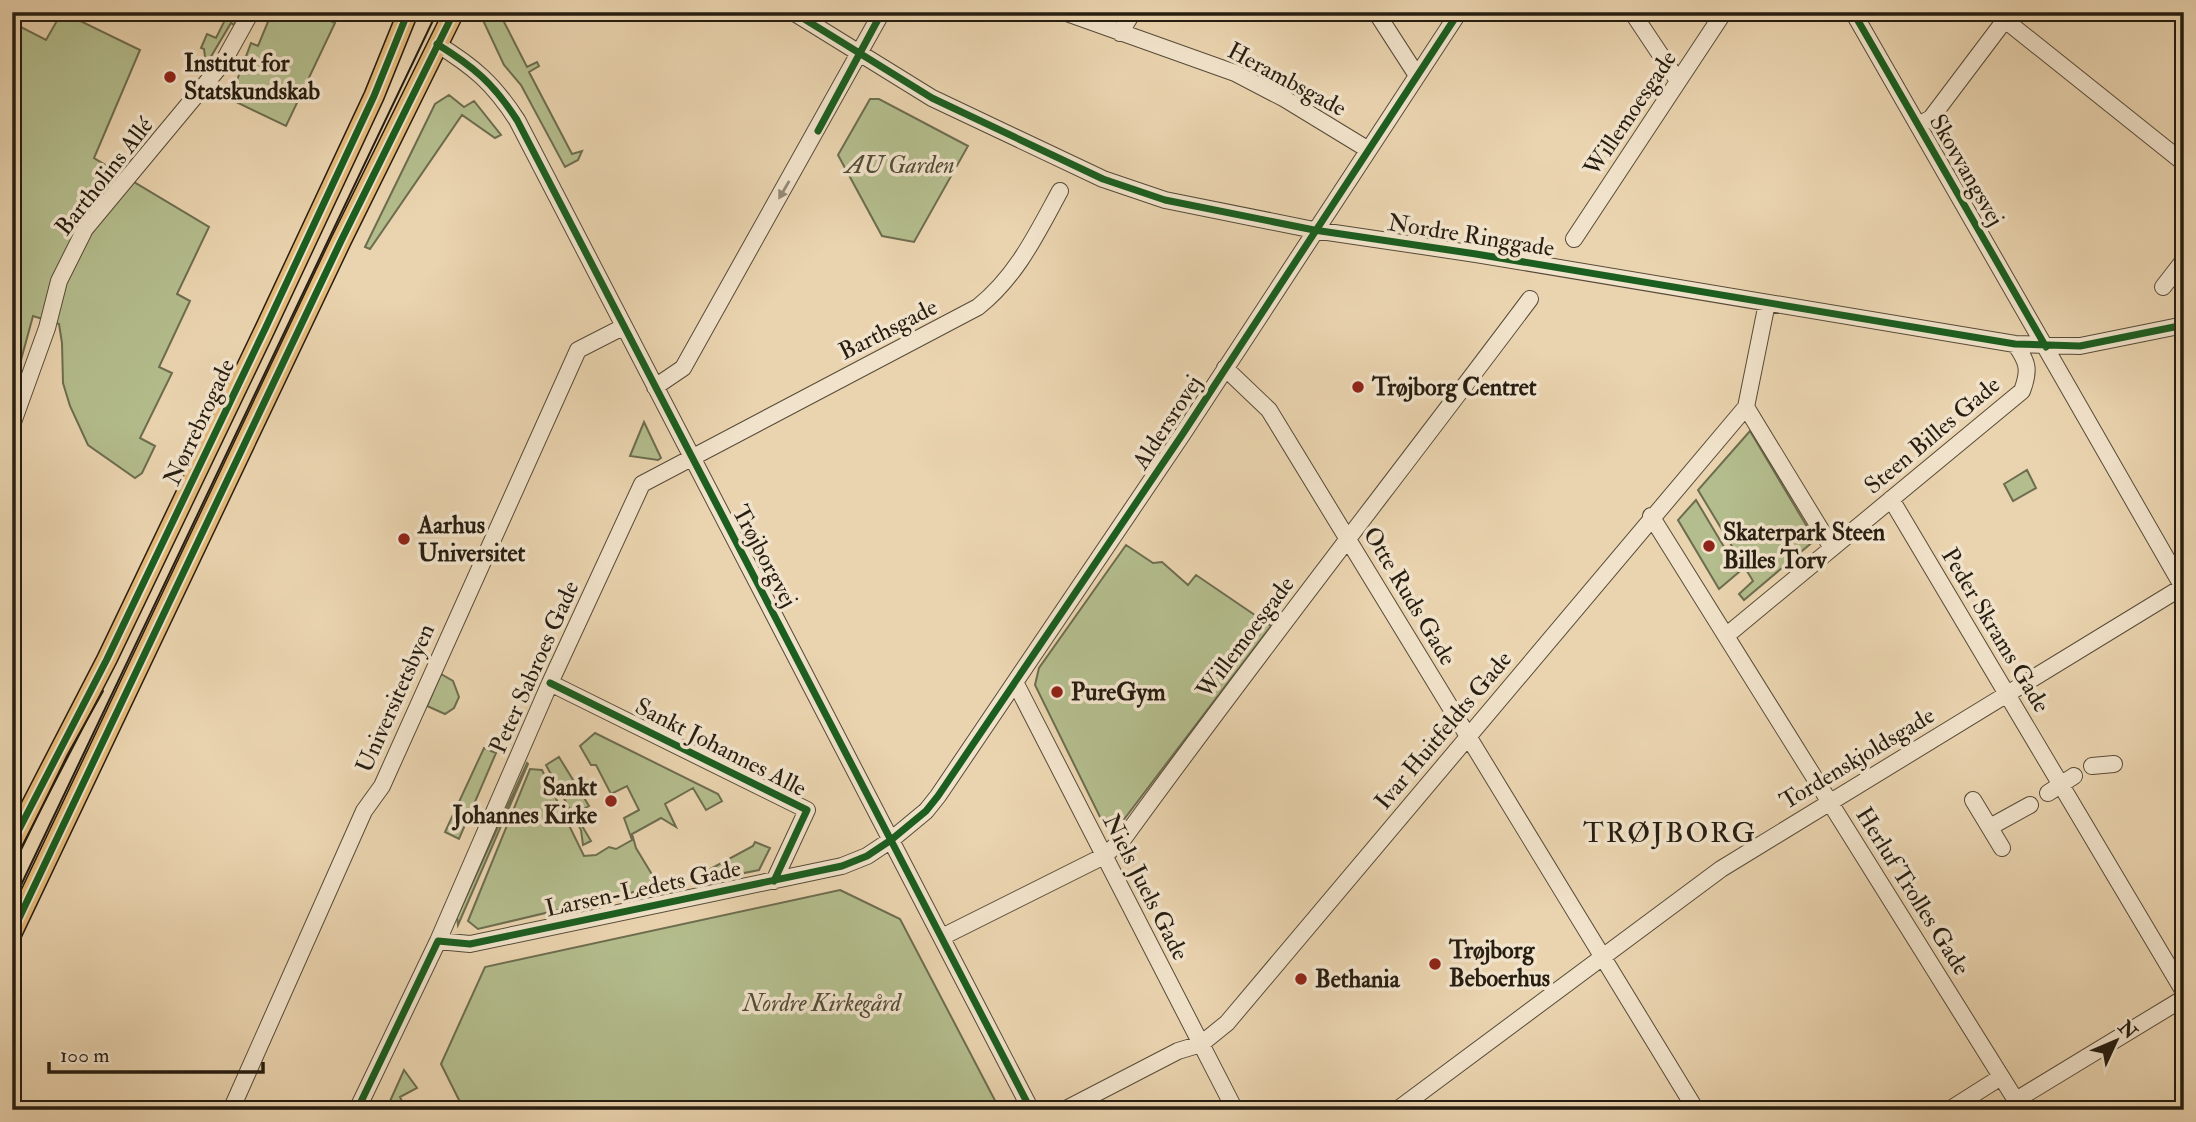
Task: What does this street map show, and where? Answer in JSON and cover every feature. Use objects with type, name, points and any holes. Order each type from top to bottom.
[{"type":"main road","name":"Nørrebrogade","points":[[12,843],[107,659],[248,364],[374,96],[408,12]]},
{"type":"main road","name":"Nørrebrogade","points":[[12,933],[454,12]]},
{"type":"street","name":"Bartholins Allé","points":[[12,425],[38,353],[59,281],[85,229],[222,64],[251,12]]},
{"type":"street","name":"Nordre Ringgade","points":[[793,12],[932,98],[1102,180],[1165,201],[1314,230],[2015,344],[2046,346],[2116,341],[2184,325]]},
{"type":"street","points":[[655,387],[683,368],[882,12]]},
{"type":"street","name":"Herambsgade","points":[[1064,12],[1236,73],[1367,149]]},
{"type":"street","points":[[1120,33],[1133,12]]},
{"type":"street","points":[[1376,12],[1416,74]]},
{"type":"street","name":"Aldersrovej","points":[[891,839],[926,811],[1016,684],[1459,12]]},
{"type":"street","points":[[1632,12],[1678,80]]},
{"type":"street","name":"Willemoesgade","points":[[1574,239],[1724,12]]},
{"type":"street","name":"Skovvangsvej","points":[[1853,12],[2183,587]]},
{"type":"street","points":[[1919,125],[1931,118],[2008,16],[2184,163]]},
{"type":"street","name":"Trøjborgvej","points":[[437,44],[474,67],[505,100],[1031,1110]]},
{"type":"street","name":"Barthsgade","points":[[691,457],[978,307],[1000,286],[1026,253],[1060,191]]},
{"type":"street","points":[[2163,287],[2184,260]]},
{"type":"street","name":"Willemoesgade","points":[[942,937],[1104,856],[1124,838],[1274,634],[1349,540],[1530,299]]},
{"type":"street","name":"Ivar Huitfeldts Gade","points":[[1064,1110],[1178,1052],[1201,1044],[1227,1023],[1651,516],[1746,407],[1767,303]]},
{"type":"street","name":"Universitetsbyen","points":[[231,1110],[364,811],[382,786],[578,350],[623,327]]},
{"type":"street","name":"Steen Billes Gade","points":[[1727,635],[2022,391],[2029,373],[2023,355],[2015,344]]},
{"type":"street","name":"Otte Ruds Gade","points":[[1225,368],[1269,410],[1604,955],[1696,1110]]},
{"type":"street","points":[[1746,407],[1832,548]]},
{"type":"street","name":"Peter Sabroes Gade","points":[[357,1110],[438,941],[550,682],[642,484],[691,457]]},
{"type":"street","name":"Peder Skrams Gade","points":[[1891,499],[2061,785],[2165,944],[2184,992]]},
{"type":"street","name":"Herluf Trolles Gade","points":[[1651,516],[2019,1105]]},
{"type":"street","name":"Tordenskjoldsgade","points":[[1397,1110],[1721,869],[2183,587]]},
{"type":"street","name":"Sankt Johannes Alle","points":[[550,682],[807,810],[774,881]]},
{"type":"street","name":"Niels Juels Gade","points":[[1016,684],[1235,1110]]},
{"type":"street","points":[[2092,766],[2114,764]]},
{"type":"street","points":[[1973,800],[2002,848]]},
{"type":"street","points":[[1990,827],[2029,805]]},
{"type":"street","name":"Larsen-Ledets Gade","points":[[438,941],[470,944],[774,881],[854,862],[891,839]]},
{"type":"street","points":[[2019,1105],[2184,998]]},
{"type":"street","points":[[1948,1110],[2001,1077]]},
{"type":"green space","points":[[12,12],[17,12],[13,23],[46,40],[62,12],[140,50],[94,158],[209,227],[177,294],[190,301],[159,367],[172,373],[140,438],[155,446],[142,473],[135,478],[88,445],[70,406],[63,383],[59,324],[33,316],[12,393]]},
{"type":"green space","points":[[220,12],[237,12],[238,18],[234,25],[231,23],[206,65],[204,49],[201,48],[207,34],[216,38],[227,16]]},
{"type":"green space","points":[[272,12],[313,12],[335,23],[286,126],[230,99],[251,43],[258,46]]},
{"type":"green space","points":[[481,12],[499,12],[527,67],[537,62],[539,66],[529,72],[572,154],[582,151],[578,160],[565,167],[521,85],[504,65],[481,16]]},
{"type":"green space","points":[[449,95],[464,107],[474,101],[501,135],[495,138],[462,115],[370,249],[365,247],[435,104]]},
{"type":"green space","name":"AU Garden","points":[[870,99],[879,99],[968,146],[914,242],[882,236],[838,155]]},
{"type":"green space","points":[[644,422],[661,458],[658,460],[630,456]]},
{"type":"green space","points":[[1750,431],[1815,540],[1744,600],[1739,594],[1753,581],[1698,490]]},
{"type":"green space","points":[[2027,470],[2036,488],[2013,501],[2004,484]]},
{"type":"green space","name":"Skaterpark Steen Billes Torv","points":[[1696,500],[1739,572],[1719,589],[1678,520]]},
{"type":"green space","points":[[1126,545],[1153,563],[1162,562],[1188,585],[1196,575],[1271,626],[1122,822],[1100,817],[1035,685],[1039,668]]},
{"type":"green space","points":[[441,674],[453,681],[459,697],[454,708],[445,714],[427,706]]},
{"type":"green space","points":[[595,733],[718,794],[722,801],[706,810],[693,788],[665,804],[676,827],[661,818],[632,834],[636,848],[659,886],[478,929],[468,921],[530,769],[542,770],[584,856],[596,855],[609,847],[616,849],[632,840],[624,818],[639,810],[627,786],[611,794],[596,765],[591,765],[580,746]]},
{"type":"green space","points":[[484,748],[496,753],[459,839],[445,832]]},
{"type":"green space","points":[[559,757],[589,806],[575,814],[591,841],[583,845],[581,830],[546,765]]},
{"type":"green space","points":[[528,764],[458,925],[457,917]]},
{"type":"green space","points":[[755,842],[770,848],[759,870],[704,881],[701,874],[753,846]]},
{"type":"green space","name":"Nordre Kirkegård","points":[[840,890],[900,919],[1000,1110],[464,1110],[441,1064],[485,967]]},
{"type":"green space","points":[[404,1070],[417,1088],[400,1097],[406,1110],[386,1110]]},
{"type":"tram line","points":[[12,904],[437,12]]},
{"type":"tram line","points":[[12,868],[68,754],[103,691]]},
{"type":"cycle path","points":[[12,843],[107,659],[265,329],[374,96],[408,12]]},
{"type":"cycle path","points":[[12,933],[341,241],[454,12]]},
{"type":"cycle path","points":[[793,12],[932,98],[1103,179],[1165,200],[1314,230],[1476,254],[2015,344],[2080,346],[2184,325]]},
{"type":"cycle path","points":[[818,131],[882,12]]},
{"type":"cycle path","points":[[357,1110],[438,941],[470,944],[842,866],[867,856],[926,811],[1182,435],[1459,12]]},
{"type":"cycle path","points":[[1853,12],[2046,347]]},
{"type":"cycle path","points":[[437,44],[482,77],[517,120],[1031,1110]]},
{"type":"cycle path","points":[[550,683],[807,810],[774,881]]},
{"type":"place","name":"Institut for Statskundskab","points":[[170,77]]},
{"type":"place","name":"Trøjborg Centret","points":[[1358,387]]},
{"type":"place","name":"Aarhus Universitet","points":[[404,539]]},
{"type":"place","name":"Skaterpark Steen Billes Torv","points":[[1709,546]]},
{"type":"place","name":"PureGym","points":[[1057,692]]},
{"type":"place","name":"Sankt Johannes Kirke","points":[[611,801]]},
{"type":"place","name":"Trøjborg Beboerhus","points":[[1435,964]]},
{"type":"place","name":"Bethania","points":[[1301,979]]},
{"type":"district","name":"TRØJBORG","points":[[1670,832]]}]
